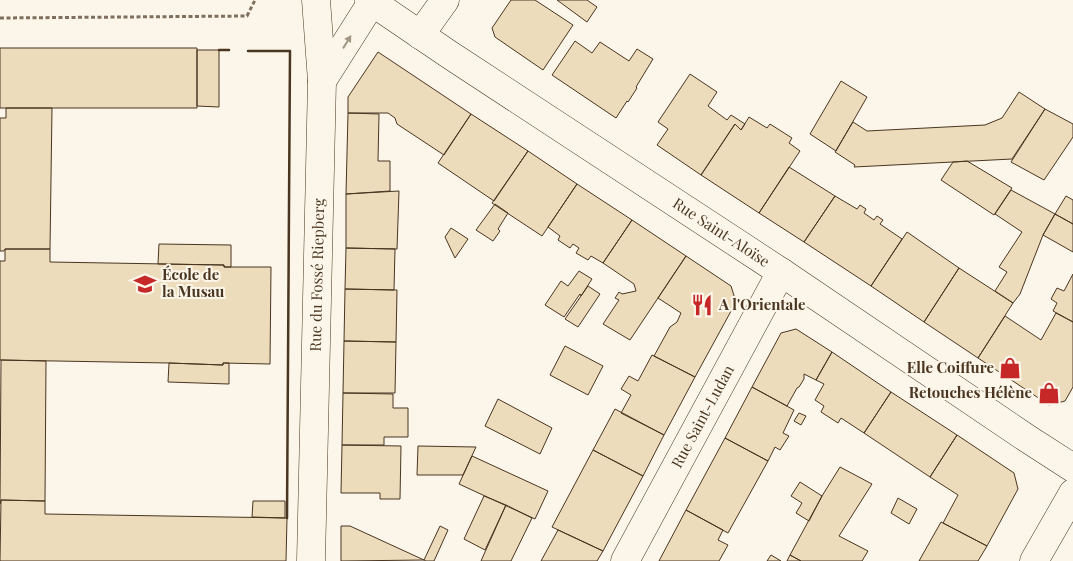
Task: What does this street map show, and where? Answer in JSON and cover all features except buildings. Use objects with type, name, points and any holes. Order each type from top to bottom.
[{"type":"street","name":"Rue du Fossé Riepberg","points":[[311,561],[322,81],[316,0]]},
{"type":"street","points":[[420,35],[444,0]]},
{"type":"street","points":[[322,81],[369,1]]},
{"type":"street","name":"Rue Saint-Aloïse","points":[[369,1],[781,272],[1073,468]]},
{"type":"street","name":"Rue Saint-Ludan","points":[[625,561],[781,272]]},
{"type":"street","points":[[1034,561],[1073,493]]},
{"type":"path","points":[[0,18],[247,16],[255,0]]},
{"type":"wall","points":[[219,50],[229,50]]},
{"type":"wall","points":[[248,51],[290,51],[287,518]]},
{"type":"place","name":"École de la Musau","points":[[145,284]]},
{"type":"place","name":"A l'Orientale","points":[[702,305]]},
{"type":"place","name":"Elle Coiffure","points":[[1010,368]]},
{"type":"place","name":"Retouches Hélène","points":[[1049,393]]}]
